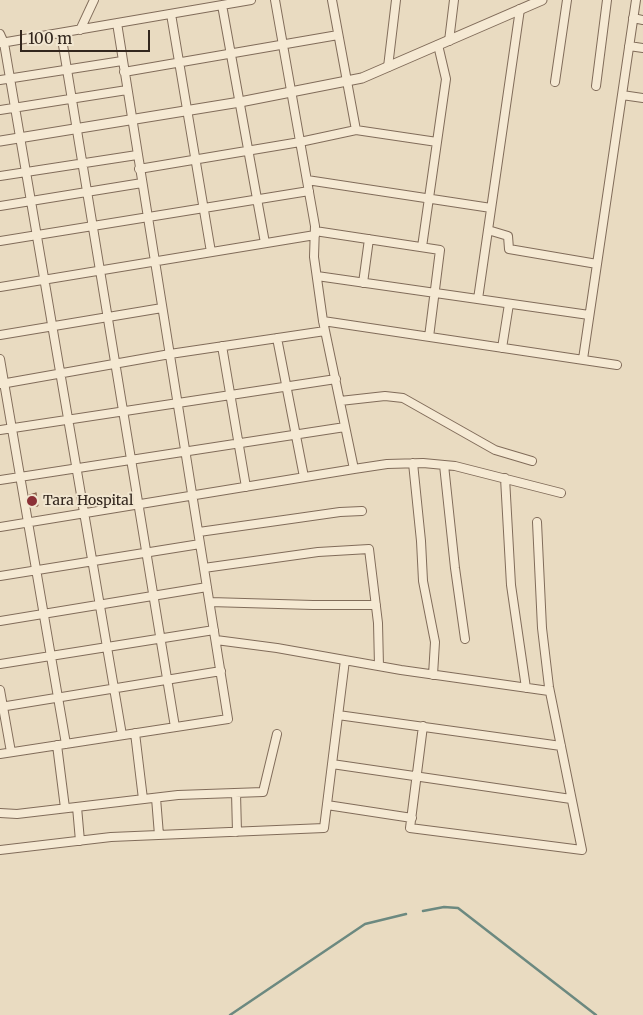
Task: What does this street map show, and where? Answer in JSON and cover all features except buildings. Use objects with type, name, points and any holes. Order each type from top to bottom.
[{"type":"street","points":[[80,30],[94,0]]},
{"type":"street","points":[[2,43],[117,24],[217,4],[251,0]]},
{"type":"street","points":[[275,0],[315,226],[314,257],[323,321],[354,469]]},
{"type":"street","points":[[332,0],[356,130]]},
{"type":"street","points":[[388,67],[396,0]]},
{"type":"street","points":[[449,41],[454,0]]},
{"type":"street","points":[[0,141],[240,102],[362,78],[542,0]]},
{"type":"street","points":[[555,82],[568,0]]},
{"type":"street","points":[[596,86],[608,0]]},
{"type":"street","points":[[583,360],[636,0]]},
{"type":"street","points":[[217,4],[231,54],[266,243]]},
{"type":"street","points":[[478,299],[520,10]]},
{"type":"street","points":[[171,14],[210,252]]},
{"type":"street","points":[[633,18],[643,20]]},
{"type":"street","points":[[0,754],[228,719],[117,24]]},
{"type":"street","points":[[61,33],[175,727]]},
{"type":"street","points":[[0,34],[10,78],[122,735]]},
{"type":"street","points":[[124,72],[338,34]]},
{"type":"street","points":[[422,247],[446,79],[438,45]]},
{"type":"street","points":[[629,46],[643,48]]},
{"type":"street","points":[[0,80],[122,61]]},
{"type":"street","points":[[0,110],[127,90]]},
{"type":"street","points":[[622,95],[643,98]]},
{"type":"street","points":[[139,169],[300,142],[356,130],[436,142]]},
{"type":"street","points":[[0,176],[137,155]]},
{"type":"street","points":[[307,180],[491,208]]},
{"type":"street","points":[[0,206],[142,183]]},
{"type":"street","points":[[0,241],[309,192]]},
{"type":"street","points":[[488,230],[508,236],[509,249],[597,264]]},
{"type":"street","points":[[0,287],[266,243],[315,233],[369,239],[440,250],[429,337]]},
{"type":"street","points":[[363,283],[369,239]]},
{"type":"street","points":[[317,276],[589,315]]},
{"type":"street","points":[[502,348],[510,304]]},
{"type":"street","points":[[0,335],[162,308]]},
{"type":"street","points":[[323,321],[617,365]]},
{"type":"street","points":[[2,384],[170,354],[325,331]]},
{"type":"street","points":[[278,338],[304,477]]},
{"type":"street","points":[[222,346],[246,487]]},
{"type":"street","points":[[0,359],[2,384],[12,428],[66,744]]},
{"type":"street","points":[[0,430],[336,379]]},
{"type":"street","points":[[340,401],[385,396],[404,398],[494,450],[532,461]]},
{"type":"street","points":[[0,480],[345,427]]},
{"type":"street","points":[[412,463],[421,541],[423,581],[435,642],[434,675]]},
{"type":"street","points":[[0,527],[387,464],[423,463],[455,466],[561,493]]},
{"type":"street","points":[[444,465],[465,639]]},
{"type":"street","points":[[504,478],[511,585],[526,688]]},
{"type":"street","points":[[199,532],[340,512],[362,511]]},
{"type":"street","points":[[423,726],[410,828],[582,850],[549,691],[542,628],[536,522]]},
{"type":"street","points":[[0,576],[200,544]]},
{"type":"street","points":[[204,568],[318,552],[369,549],[378,622],[379,666]]},
{"type":"street","points":[[0,620],[207,587]]},
{"type":"street","points":[[210,602],[376,605]]},
{"type":"street","points":[[0,664],[214,630]]},
{"type":"street","points":[[216,640],[277,648],[434,675],[549,691]]},
{"type":"street","points":[[0,850],[111,838],[324,828],[345,660]]},
{"type":"street","points":[[1,707],[221,671]]},
{"type":"street","points":[[0,690],[1,707],[11,752]]},
{"type":"street","points":[[338,714],[561,746]]},
{"type":"street","points":[[135,733],[143,799]]},
{"type":"street","points":[[0,813],[17,814],[178,795],[262,792],[277,734]]},
{"type":"street","points":[[57,745],[65,808]]},
{"type":"street","points":[[332,764],[571,799]]},
{"type":"street","points":[[236,793],[238,832]]},
{"type":"street","points":[[156,798],[159,835]]},
{"type":"street","points":[[327,805],[412,818]]},
{"type":"street","points":[[77,807],[80,841]]},
{"type":"waterway","points":[[423,911],[444,907],[458,908],[596,1015]]},
{"type":"waterway","points":[[230,1015],[365,924],[406,914]]},
{"type":"place","name":"Tara Hospital","points":[[32,501]]}]
